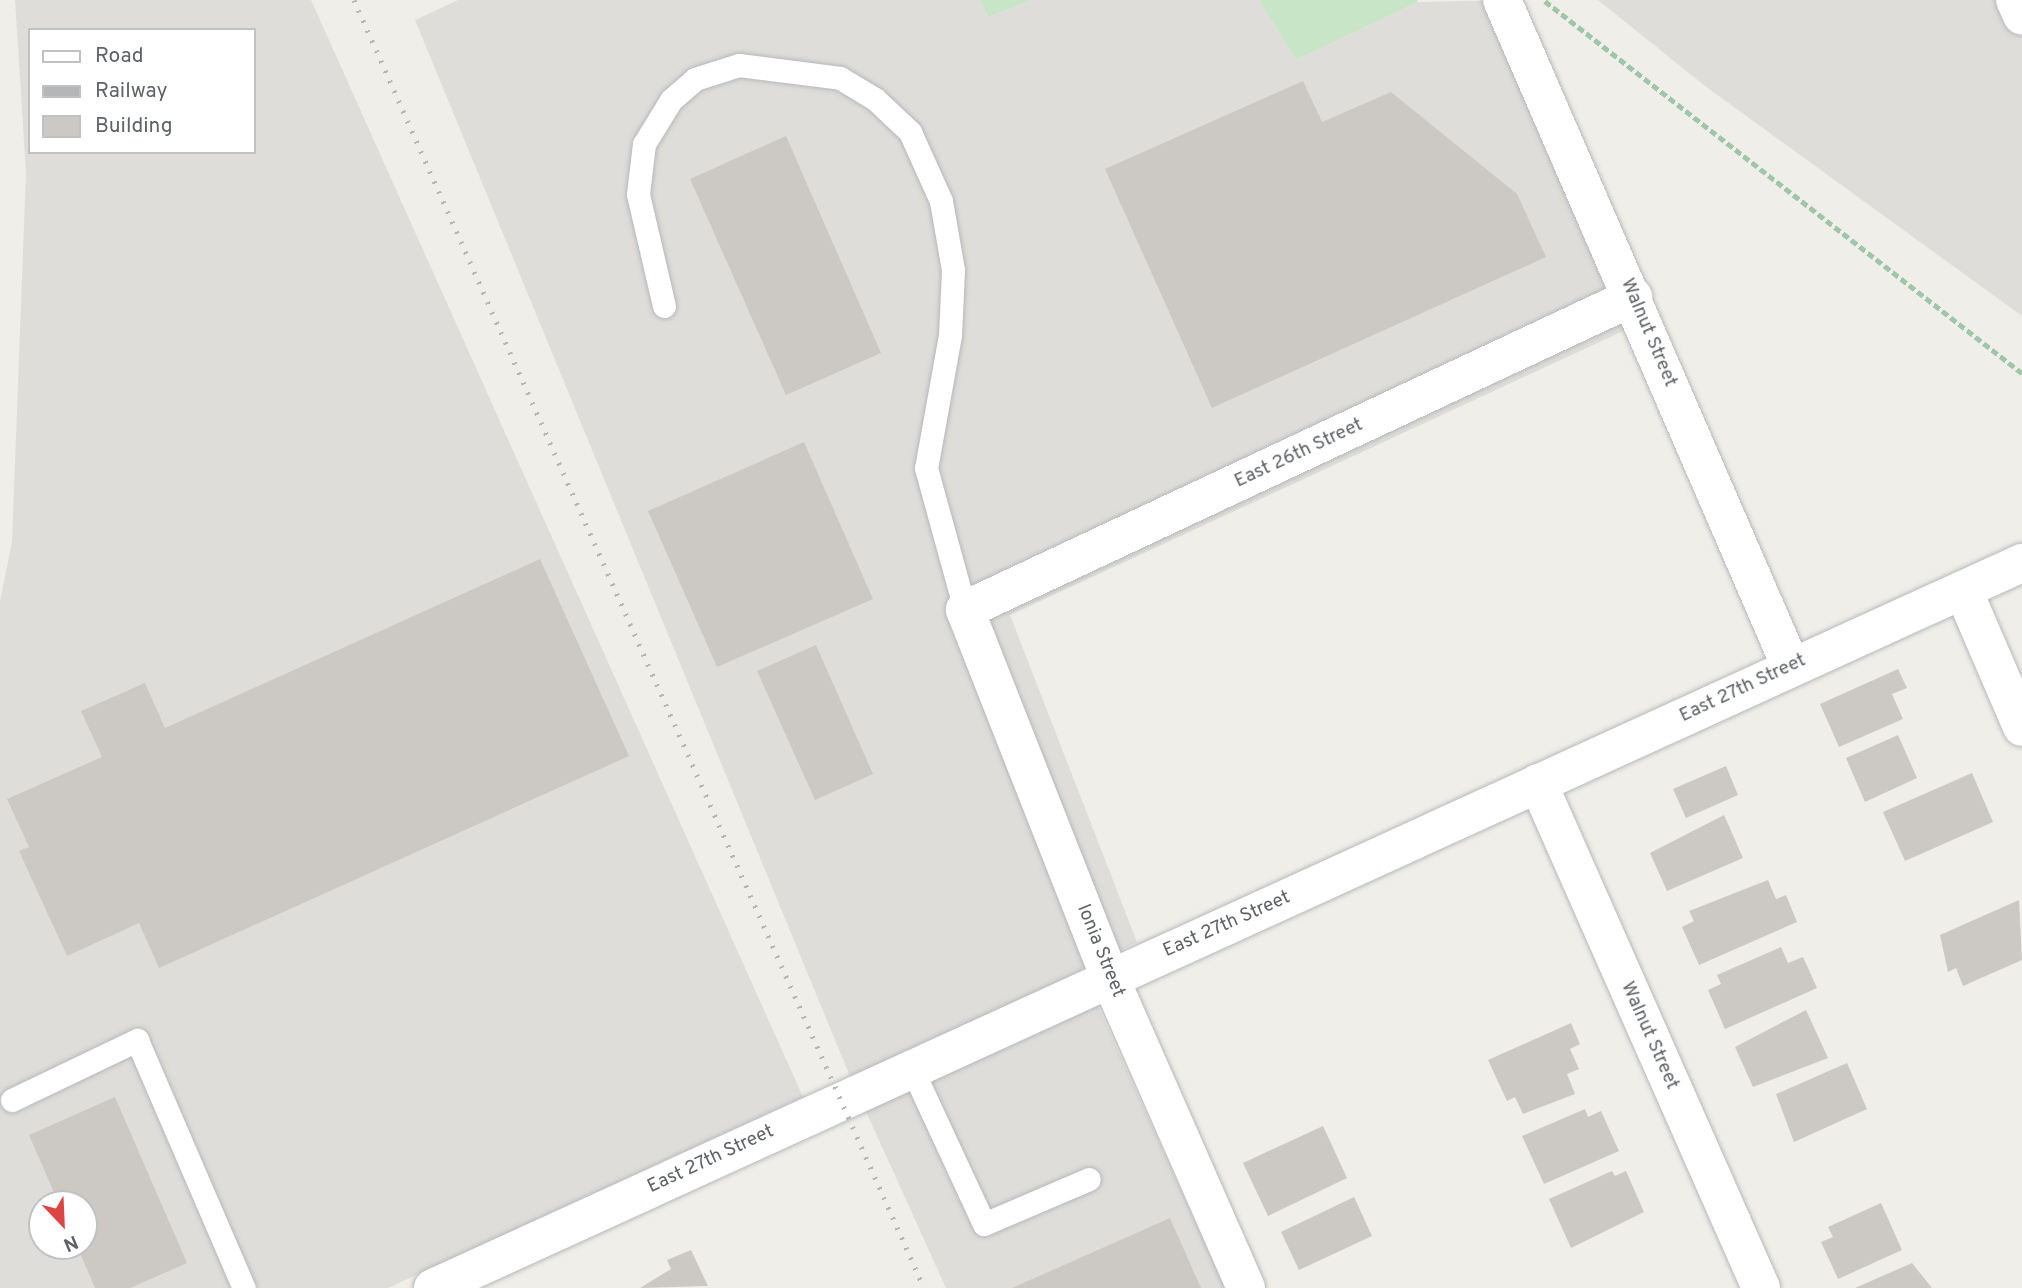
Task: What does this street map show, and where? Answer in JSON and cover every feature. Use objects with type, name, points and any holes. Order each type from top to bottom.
[{"type":"street","name":"Walnut Street","points":[[1502,0],[1633,297],[1791,667]]},
{"type":"street","points":[[2015,0],[2022,16]]},
{"type":"street","name":"East 26th Street","points":[[965,610],[1633,297]]},
{"type":"street","name":"East 27th Street","points":[[433,1288],[2022,563]]},
{"type":"street","points":[[1963,590],[2022,727]]},
{"type":"street","name":"Ionia Street","points":[[965,610],[1110,978],[1246,1288]]},
{"type":"street","name":"Walnut Street","points":[[1538,783],[1761,1288]]},
{"type":"lane","points":[[664,306],[638,194],[644,144],[671,100],[695,79],[739,65],[840,78],[874,99],[910,132],[941,201],[953,270],[950,335],[926,468],[965,610]]},
{"type":"lane","points":[[12,1100],[137,1040],[242,1288]]},
{"type":"lane","points":[[912,1069],[984,1224],[1089,1179]]},
{"type":"path","points":[[1544,0],[2022,373]]},
{"type":"shaded area","points":[[15,0],[311,0],[803,1097],[388,1288],[0,1288],[0,601],[12,542],[26,173]]},
{"type":"shaded area","points":[[458,0],[980,0],[988,17],[1031,0],[1259,0],[1296,60],[1418,2],[1512,0],[1658,315],[1010,615],[1137,942],[1081,969],[1225,1288],[946,1288],[849,1074],[415,20]]},
{"type":"shaded area","points":[[1598,0],[2022,0],[2022,316],[1705,86]]},
{"type":"green space","points":[[980,0],[1031,0],[988,17]]},
{"type":"green space","points":[[1259,0],[1417,0],[1418,2],[1296,60]]},
{"type":"building","points":[[1303,81],[1322,122],[1391,92],[1517,194],[1546,257],[1212,408],[1105,169]]},
{"type":"building","points":[[786,136],[881,353],[786,395],[690,179]]},
{"type":"building","points":[[804,442],[873,599],[717,667],[648,511]]},
{"type":"building","points":[[540,559],[629,756],[159,968],[139,923],[67,956],[19,851],[29,847],[7,799],[102,757],[81,711],[145,683],[165,728]]},
{"type":"building","points":[[816,645],[873,774],[815,800],[757,671]]},
{"type":"building","points":[[1898,669],[1907,688],[1892,694],[1903,719],[1839,747],[1820,704]]},
{"type":"building","points":[[1898,735],[1917,778],[1865,802],[1846,758]]},
{"type":"building","points":[[1726,766],[1738,795],[1686,818],[1673,789]]},
{"type":"building","points":[[1972,773],[1993,822],[1905,861],[1883,812]]},
{"type":"building","points":[[1724,815],[1743,858],[1667,891],[1650,853]]},
{"type":"building","points":[[1768,880],[1776,899],[1786,895],[1797,922],[1699,965],[1682,927],[1694,921],[1689,911]]},
{"type":"building","points":[[2019,900],[2022,960],[1963,986],[1956,968],[1948,972],[1940,935]]},
{"type":"building","points":[[1781,947],[1788,963],[1803,957],[1817,988],[1725,1029],[1708,990],[1721,984],[1717,975]]},
{"type":"building","points":[[1806,1010],[1828,1058],[1753,1087],[1735,1047]]},
{"type":"building","points":[[1571,1023],[1580,1044],[1570,1049],[1579,1069],[1567,1074],[1575,1094],[1523,1114],[1515,1097],[1507,1101],[1488,1060]]},
{"type":"building","points":[[1847,1063],[1867,1109],[1794,1142],[1776,1094]]},
{"type":"building","points":[[115,1097],[187,1263],[130,1288],[95,1288],[83,1260],[98,1260],[98,1190],[53,1190],[29,1135]]},
{"type":"building","points":[[1585,1109],[1588,1117],[1601,1111],[1619,1151],[1544,1184],[1522,1136]]},
{"type":"building","points":[[1323,1126],[1347,1178],[1268,1216],[1243,1163]]},
{"type":"building","points":[[1612,1171],[1615,1176],[1626,1171],[1644,1212],[1571,1248],[1549,1199]]},
{"type":"building","points":[[1354,1197],[1372,1236],[1299,1270],[1281,1232]]},
{"type":"building","points":[[1881,1203],[1902,1250],[1838,1279],[1821,1242],[1833,1237],[1828,1227]]},
{"type":"building","points":[[1170,1218],[1201,1288],[1012,1288]]},
{"type":"building","points":[[691,1250],[708,1286],[640,1288],[671,1269],[667,1260]]},
{"type":"building","points":[[1912,1263],[1932,1288],[1855,1288]]},
{"type":"railway","points":[[354,0],[924,1288]]}]
